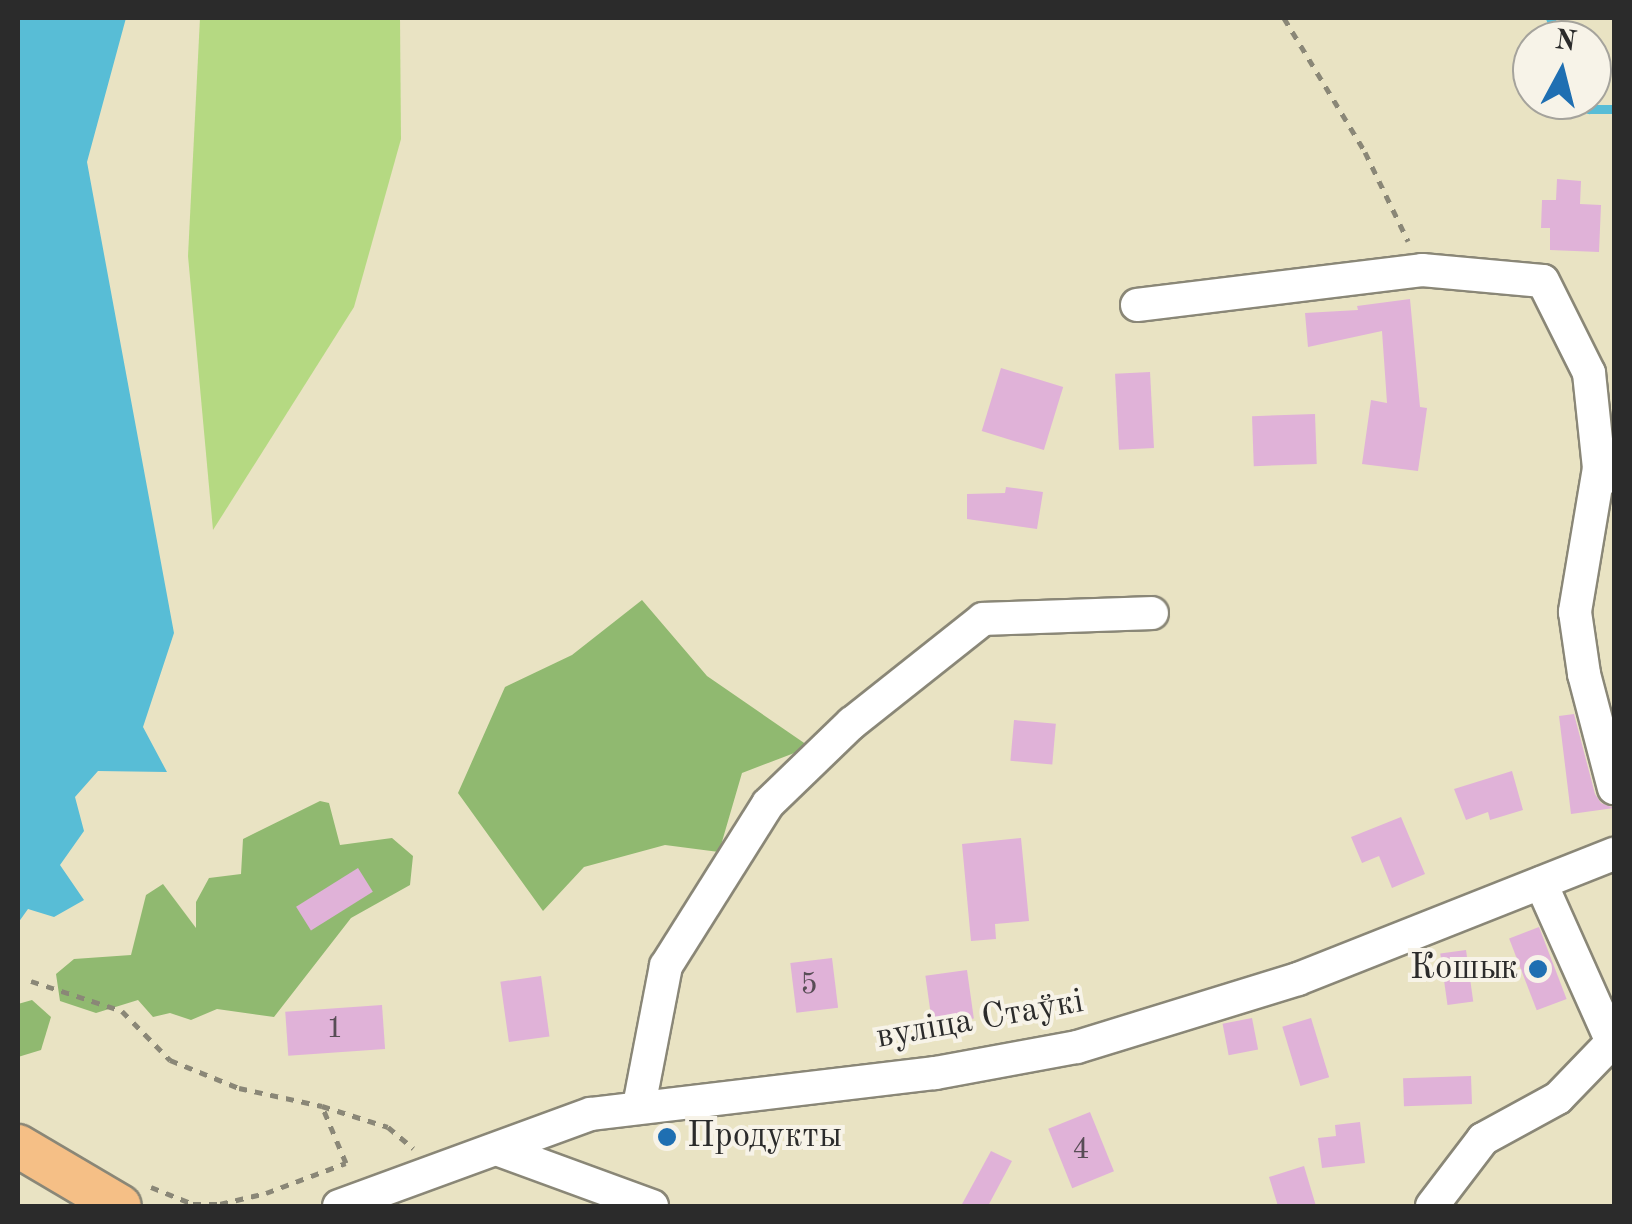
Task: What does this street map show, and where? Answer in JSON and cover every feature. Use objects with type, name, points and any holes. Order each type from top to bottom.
[{"type":"main road","points":[[18,1146],[128,1192]]},
{"type":"street","points":[[1137,305],[1422,270],[1543,280],[1590,373],[1607,472],[1575,612],[1584,674],[1614,788]]},
{"type":"street","points":[[639,1106],[666,966],[768,804],[852,722],[983,618],[1152,613]]},
{"type":"street","name":"вуліца Стаўкі","points":[[339,1206],[591,1114],[936,1074],[1078,1047],[1298,980],[1614,854]]},
{"type":"street","points":[[1432,1206],[1482,1139],[1558,1098],[1612,1042],[1540,883]]},
{"type":"street","points":[[498,1150],[652,1206]]},
{"type":"path","points":[[1284,18],[1365,152],[1422,270]]},
{"type":"path","points":[[31,982],[122,1010],[170,1060],[239,1088],[322,1106],[388,1127],[438,1170]]},
{"type":"path","points":[[128,1192],[193,1204],[230,1202],[346,1163],[322,1106]]},
{"type":"green space","points":[[200,18],[400,18],[401,139],[354,307],[213,530],[188,256]]},
{"type":"green space","points":[[642,600],[707,676],[810,747],[742,773],[719,852],[665,845],[584,867],[543,911],[458,793],[505,687],[572,655]]},
{"type":"green space","points":[[320,801],[329,803],[340,845],[392,838],[413,856],[410,885],[351,918],[274,1017],[217,1009],[191,1020],[170,1013],[153,1017],[138,1000],[96,1013],[60,1001],[56,974],[74,959],[131,955],[146,895],[163,884],[196,928],[196,902],[209,878],[241,874],[243,839]]},
{"type":"green space","points":[[32,1000],[51,1017],[41,1050],[18,1057],[18,1004]]},
{"type":"water","points":[[18,18],[126,18],[87,162],[174,633],[143,727],[167,772],[98,771],[75,797],[84,831],[60,865],[84,900],[54,917],[28,909],[18,923]]},
{"type":"building","points":[[1557,179],[1581,181],[1580,204],[1601,205],[1599,252],[1550,250],[1550,228],[1541,228],[1542,200],[1556,200]]},
{"type":"building","points":[[1410,299],[1420,407],[1427,408],[1418,471],[1362,464],[1371,400],[1387,403],[1382,331],[1308,347],[1305,313],[1358,310],[1357,306]]},
{"type":"building","points":[[1001,368],[1063,387],[1044,450],[982,431]]},
{"type":"building","points":[[1150,372],[1154,448],[1119,450],[1115,374]]},
{"type":"building","points":[[1315,414],[1317,464],[1254,466],[1252,416]]},
{"type":"building","points":[[1006,487],[1043,492],[1037,529],[967,519],[967,494],[1005,493]]},
{"type":"building","points":[[1574,714],[1595,794],[1601,803],[1614,808],[1571,814],[1559,716]]},
{"type":"building","points":[[1014,720],[1056,724],[1052,765],[1010,761]]},
{"type":"building","points":[[1512,771],[1523,810],[1490,820],[1488,812],[1466,820],[1454,789]]},
{"type":"building","points":[[1401,817],[1425,874],[1392,888],[1379,856],[1362,863],[1351,837]]},
{"type":"building","points":[[1021,838],[1029,921],[995,924],[996,939],[971,941],[962,844]]},
{"type":"building","points":[[358,868],[373,892],[311,930],[296,907]]},
{"type":"building","name":"Кошык","points":[[1539,927],[1567,999],[1537,1010],[1509,938]]},
{"type":"building","points":[[1466,950],[1473,1001],[1447,1005],[1440,954]]},
{"type":"building","points":[[832,958],[838,1008],[796,1013],[790,963]]},
{"type":"building","points":[[967,970],[974,1019],[932,1024],[925,976]]},
{"type":"building","points":[[541,976],[549,1036],[509,1042],[500,982]]},
{"type":"building","points":[[382,1005],[385,1049],[288,1056],[285,1012]]},
{"type":"building","points":[[1252,1018],[1258,1049],[1229,1055],[1223,1024]]},
{"type":"building","points":[[1311,1018],[1329,1077],[1300,1086],[1282,1027]]},
{"type":"building","points":[[1471,1076],[1472,1104],[1404,1106],[1403,1078]]},
{"type":"building","points":[[1090,1112],[1114,1171],[1072,1188],[1048,1129]]},
{"type":"building","points":[[1360,1122],[1365,1163],[1322,1168],[1318,1138],[1336,1136],[1335,1125]]},
{"type":"building","points":[[991,1151],[1012,1161],[988,1206],[961,1206]]},
{"type":"building","points":[[1304,1166],[1316,1206],[1278,1206],[1269,1177]]},
{"type":"place","name":"Кошык","points":[[1538,969]]},
{"type":"place","name":"Продукты","points":[[667,1137]]}]
